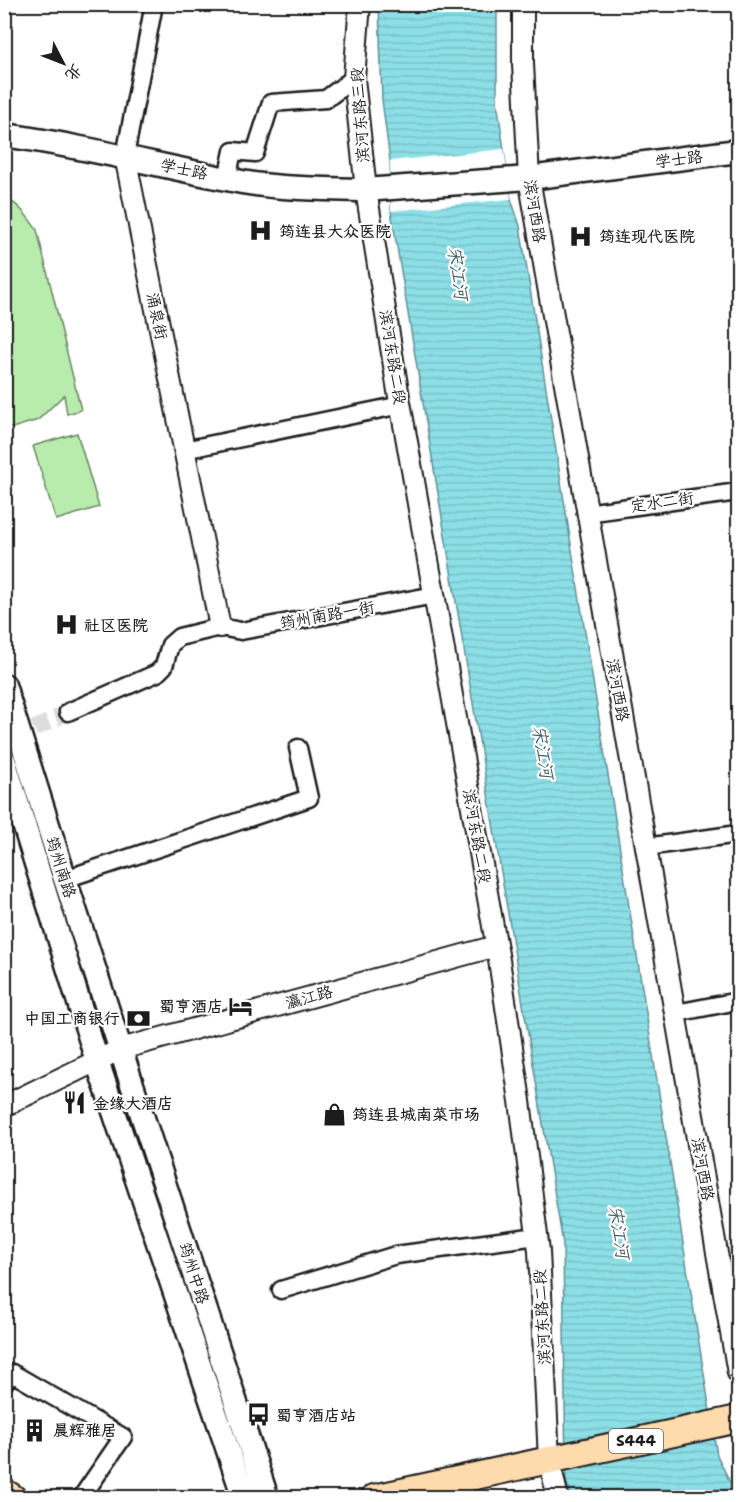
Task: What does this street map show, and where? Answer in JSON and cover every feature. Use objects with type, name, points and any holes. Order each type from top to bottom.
[{"type":"main road","name":"学士路","points":[[4,135],[125,156],[227,178],[300,189],[372,190],[521,179],[738,151]]},
{"type":"main road","name":"筠州南路","points":[[4,685],[27,733],[65,879],[121,1049]]},
{"type":"main road","name":"筠州南路","points":[[4,760],[97,1061]]},
{"type":"main road","name":"筠州中路","points":[[121,1049],[267,1497]]},
{"type":"main road","name":"筠州中路","points":[[97,1061],[244,1497]]},
{"type":"main road","name":"S444","points":[[374,1497],[730,1421]]},
{"type":"main road","points":[[4,1491],[13,1497]]},
{"type":"street","name":"涌泉街","points":[[154,4],[125,156],[220,627]]},
{"type":"street","name":"滨河东路三段","points":[[360,4],[354,78],[372,190]]},
{"type":"street","name":"滨河西路","points":[[523,4],[521,179],[586,513],[676,1013],[730,1287],[738,1373]]},
{"type":"street","points":[[227,178],[233,151],[255,153],[271,103],[326,99],[354,78]]},
{"type":"street","name":"滨河东路二段","points":[[372,190],[401,405],[496,946],[520,1101],[537,1236],[549,1460],[558,1497]]},
{"type":"street","points":[[184,450],[401,405]]},
{"type":"street","name":"定水二街","points":[[586,513],[738,492]]},
{"type":"street","name":"筠州南路一街","points":[[68,712],[157,673],[164,666],[170,645],[179,637],[220,627],[240,631],[435,595]]},
{"type":"street","points":[[65,879],[309,798],[298,748]]},
{"type":"street","points":[[646,847],[738,834]]},
{"type":"street","name":"瀛江路","points":[[4,1106],[121,1049],[496,946]]},
{"type":"street","points":[[676,1013],[738,1001]]},
{"type":"street","points":[[281,1290],[396,1255],[537,1236]]},
{"type":"street","points":[[4,1383],[12,1373],[123,1437],[81,1497]]},
{"type":"green space","points":[[5,198],[19,208],[37,230],[81,410],[67,414],[64,395],[38,420],[9,429],[4,427]]},
{"type":"green space","points":[[77,433],[99,507],[56,520],[33,446]]},
{"type":"water","name":"宋江河","points":[[379,5],[497,5],[497,101],[511,199],[520,226],[717,1455],[737,1497],[573,1497],[566,1482],[563,1244],[391,211],[390,161],[382,100]]},
{"type":"pier","points":[[504,149],[511,199],[391,211],[390,161]]},
{"type":"tunnel","points":[[34,729],[68,712]]},
{"type":"place","name":"筠连县大众医院","points":[[261,231]]},
{"type":"place","name":"筠连现代医院","points":[[581,236]]},
{"type":"place","name":"社区医院","points":[[66,625]]},
{"type":"place","name":"蜀亨酒店","points":[[241,1006]]},
{"type":"place","name":"中国工商银行","points":[[138,1018]]},
{"type":"place","name":"金缘大酒店","points":[[75,1103]]},
{"type":"place","name":"筠连县城南菜市场","points":[[334,1114]]},
{"type":"place","name":"蜀亨酒店站","points":[[258,1415]]},
{"type":"place","name":"晨辉雅居","points":[[35,1430]]}]
